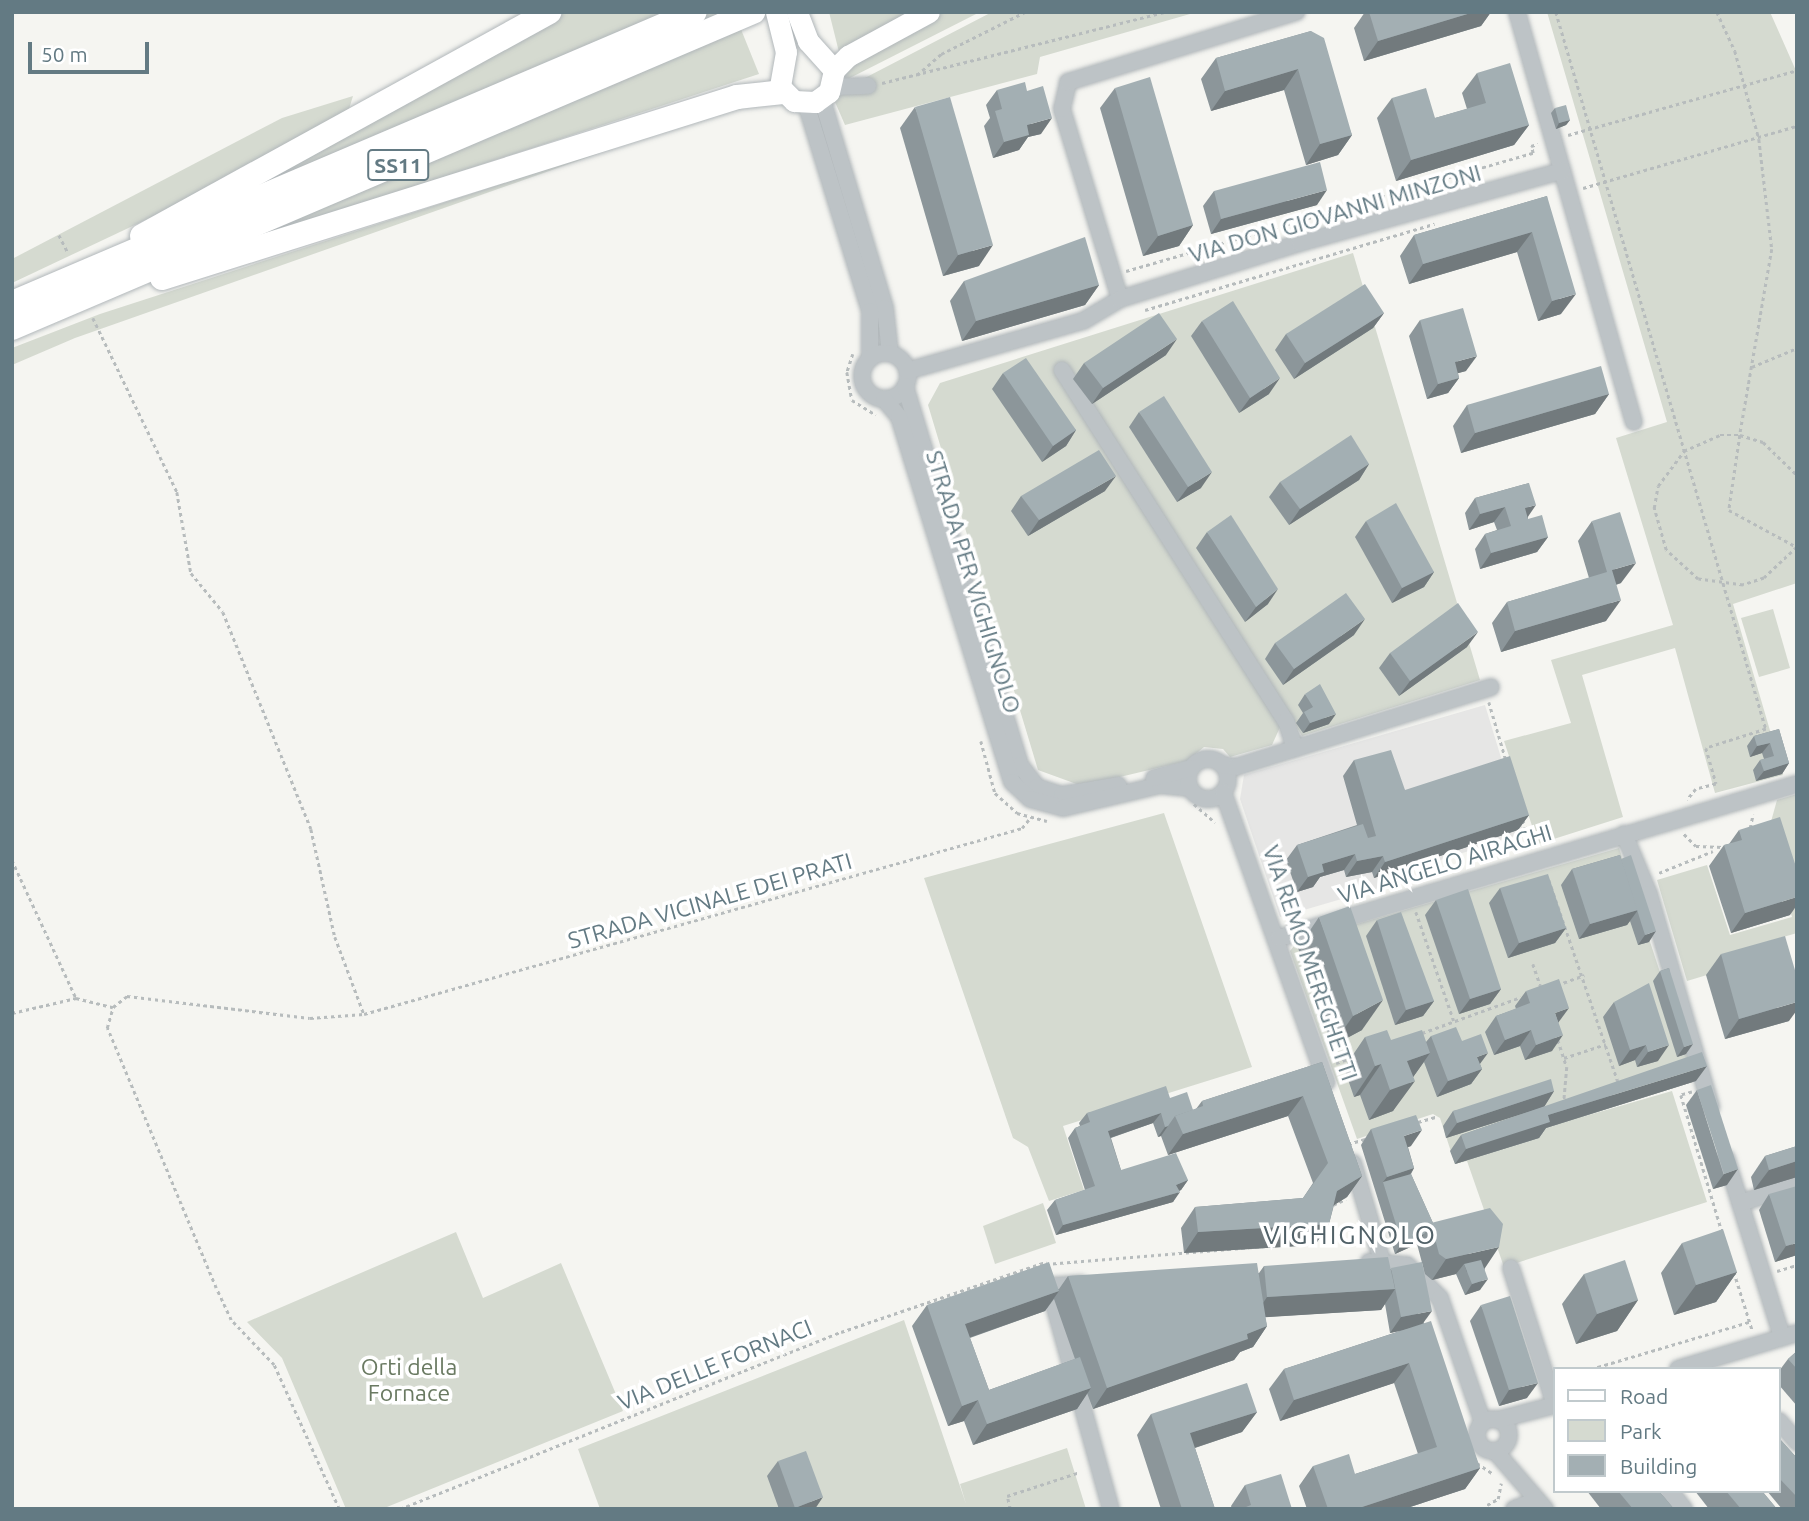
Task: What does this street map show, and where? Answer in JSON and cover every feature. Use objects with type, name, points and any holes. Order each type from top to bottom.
[{"type":"highway","points":[[100,278],[172,216],[550,12]]},
{"type":"highway","name":"SS11","points":[[12,328],[100,278],[691,22],[753,12]]},
{"type":"highway","points":[[100,278],[200,270],[737,97],[783,92]]},
{"type":"highway","name":"SS11","points":[[12,303],[100,278]]},
{"type":"main road","points":[[776,12],[786,52],[778,73],[783,92],[824,90]]},
{"type":"main road","points":[[797,12],[824,90]]},
{"type":"main road","points":[[824,90],[848,56],[929,12]]},
{"type":"street","points":[[1120,299],[1062,109],[1068,82],[1296,12]]},
{"type":"street","points":[[1517,12],[1634,422]]},
{"type":"street","points":[[824,90],[868,86]]},
{"type":"street","points":[[824,90],[884,309],[890,353],[906,379],[884,398],[864,386],[862,372],[870,359],[870,311],[824,90]]},
{"type":"street","name":"VIA DON GIOVANNI MINZONI","points":[[906,379],[1083,321],[1120,299],[1562,171]]},
{"type":"street","points":[[870,359],[890,353]]},
{"type":"street","points":[[1062,369],[1286,721],[1295,748]]},
{"type":"street","name":"STRADA PER VIGHIGNOLO","points":[[906,379],[1018,778]]},
{"type":"street","name":"STRADA PER VIGHIGNOLO","points":[[884,398],[899,417],[1018,778]]},
{"type":"street","points":[[1018,778],[1034,811],[1063,808],[1160,785],[1199,797],[1295,748],[1488,688]]},
{"type":"street","points":[[1018,778],[1045,790],[1072,795],[1192,768],[1209,760],[1226,783]]},
{"type":"street","points":[[1189,795],[1192,768]]},
{"type":"street","name":"VIA REMO MEREGHETTI","points":[[1226,783],[1330,1094]]},
{"type":"street","name":"VIA ANGELO AIRAGHI","points":[[1279,938],[1797,783]]},
{"type":"street","points":[[1623,834],[1638,879],[1648,894],[1763,1276],[1789,1335],[1685,1367]]},
{"type":"street","points":[[1678,1065],[1696,1060]]},
{"type":"street","points":[[1297,1077],[1322,1070]]},
{"type":"street","points":[[1347,1144],[1382,1261]]},
{"type":"street","points":[[1740,1203],[1797,1185]]},
{"type":"street","points":[[1353,1264],[1382,1261],[1407,1265],[1440,1298],[1492,1421],[1499,1450],[1511,1470],[1541,1504]]},
{"type":"street","points":[[1511,1268],[1554,1402]]},
{"type":"street","points":[[1097,1283],[1049,1286],[1111,1509]]},
{"type":"street","points":[[1725,1355],[1734,1367]]},
{"type":"street","points":[[1499,1450],[1478,1440],[1492,1421],[1554,1405]]},
{"type":"street","points":[[1781,1423],[1797,1442]]},
{"type":"street","points":[[1672,1493],[1684,1509]]},
{"type":"street","points":[[1514,1509],[1541,1504]]},
{"type":"path","points":[[917,75],[941,54],[1025,12]]},
{"type":"path","points":[[868,86],[1166,12]]},
{"type":"path","points":[[1556,12],[1684,450],[1720,585],[1766,729],[1706,748],[1716,784],[1696,789],[1675,808],[1688,841],[1713,851]]},
{"type":"path","points":[[1717,12],[1746,84],[1759,139],[1772,249],[1740,435],[1729,510],[1797,547],[1764,578],[1720,585],[1680,567],[1657,530],[1658,486],[1684,450],[1720,435],[1740,435],[1763,442],[1797,475]]},
{"type":"path","points":[[1113,274],[1533,153],[1531,146],[1797,70]]},
{"type":"path","points":[[1568,191],[1759,139],[1797,126]]},
{"type":"path","points":[[1142,310],[1447,220]]},
{"type":"path","points":[[59,235],[68,253]]},
{"type":"path","points":[[93,318],[177,492],[191,573],[223,612],[311,829],[335,937],[364,1014]]},
{"type":"path","points":[[858,345],[847,372],[852,400],[887,418]]},
{"type":"path","points":[[1752,367],[1797,348]]},
{"type":"path","points":[[1488,688],[1507,764]]},
{"type":"path","points":[[980,738],[995,793],[1056,821]]},
{"type":"path","points":[[1189,795],[1221,829]]},
{"type":"path","points":[[1748,833],[1752,796]]},
{"type":"path","name":"STRADA VICINALE DEI PRATI","points":[[113,1007],[127,996],[310,1018],[364,1014],[1023,828],[1034,811]]},
{"type":"path","points":[[1521,814],[1539,877],[1554,882],[1619,1084]]},
{"type":"path","points":[[1638,879],[1731,844]]},
{"type":"path","points":[[12,860],[76,998]]},
{"type":"path","points":[[1414,908],[1454,1021]]},
{"type":"path","points":[[1533,964],[1542,990]]},
{"type":"path","points":[[1417,1034],[1551,989],[1584,975]]},
{"type":"path","points":[[12,1013],[76,998],[113,1007],[107,1028],[216,1288],[231,1320],[274,1365],[339,1509]]},
{"type":"path","points":[[1554,1028],[1564,1058],[1564,1101]]},
{"type":"path","points":[[1564,1058],[1606,1044]]},
{"type":"path","points":[[1322,1070],[1356,1056]]},
{"type":"path","points":[[1705,1088],[1681,1095],[1725,1242]]},
{"type":"path","points":[[1409,1125],[1435,1117]]},
{"type":"path","points":[[1347,1144],[1371,1137]]},
{"type":"path","points":[[1323,1216],[1350,1197],[1346,1184]]},
{"type":"path","name":"VIA DELLE FORNACI","points":[[400,1509],[841,1332],[1046,1262],[1317,1246],[1316,1237]]},
{"type":"path","points":[[1046,1262],[1049,1286]]},
{"type":"path","points":[[1763,1276],[1797,1265]]},
{"type":"path","points":[[1733,1269],[1757,1345]]},
{"type":"path","points":[[1598,1367],[1749,1322]]},
{"type":"path","points":[[1472,1460],[1500,1483],[1498,1499],[1487,1505]]},
{"type":"path","points":[[1010,1509],[1007,1496],[1077,1473]]},
{"type":"shaded area","points":[[1485,705],[1524,833],[1401,873],[1403,881],[1280,917],[1240,799],[1244,775]]},
{"type":"green space","points":[[565,12],[734,12],[759,74],[241,243],[214,202]]},
{"type":"green space","points":[[829,12],[980,12],[846,80]]},
{"type":"green space","points":[[992,12],[1197,12],[1040,57],[1037,74],[845,125],[832,95]]},
{"type":"green space","points":[[1547,12],[1770,12],[1797,73],[1797,583],[1733,604],[1783,775],[1715,793],[1675,648],[1582,675],[1623,817],[1538,844],[1504,741],[1571,723],[1551,660],[1673,625],[1616,438],[1667,422]]},
{"type":"green space","points":[[353,96],[349,109],[175,206],[12,283],[12,259],[282,118]]},
{"type":"green space","points":[[637,140],[75,338],[12,365],[12,348],[100,314]]},
{"type":"green space","points":[[1353,253],[1480,680],[1302,736],[1292,719],[1281,725],[1272,745],[1230,757],[1223,749],[1204,747],[1187,761],[1082,786],[1038,770],[928,405],[940,383]]},
{"type":"green space","points":[[1773,609],[1790,668],[1759,677],[1741,618]]},
{"type":"green space","points":[[1797,794],[1797,933],[1763,943],[1767,957],[1687,981],[1657,880],[1707,865],[1730,935],[1792,917],[1767,836],[1777,800]]},
{"type":"green space","points":[[1164,813],[1252,1067],[1063,1126],[1084,1190],[1049,1201],[1028,1147],[1013,1138],[924,878]]},
{"type":"green space","points":[[1619,848],[1696,1081],[1582,1117],[1672,1091],[1707,1202],[1504,1267],[1467,1161],[1455,1164],[1440,1118],[1433,1114],[1357,1139],[1290,951],[1298,941]]},
{"type":"green space","points":[[1043,1203],[1056,1243],[995,1264],[983,1226]]},
{"type":"green space","name":"Orti della Fornace","points":[[456,1232],[483,1298],[561,1263],[623,1411],[382,1509],[346,1509],[282,1358],[247,1322]]},
{"type":"green space","points":[[904,1320],[966,1504],[960,1484],[1067,1448],[1086,1509],[600,1509],[578,1449]]},
{"type":"building","points":[[1369,12],[1474,12],[1378,41]]},
{"type":"building","points":[[1311,31],[1324,38],[1352,135],[1320,144],[1298,69],[1225,91],[1216,58]]},
{"type":"building","points":[[1510,63],[1529,125],[1411,160],[1392,98],[1426,88],[1435,118],[1486,103],[1477,73]]},
{"type":"building","points":[[1150,77],[1193,225],[1158,236],[1115,88]]},
{"type":"building","points":[[1025,82],[1027,91],[1043,86],[1052,118],[1027,125],[1029,135],[1004,142],[995,111],[1002,109],[997,90]]},
{"type":"building","points":[[950,97],[993,245],[958,255],[915,107]]},
{"type":"building","points":[[1566,105],[1570,120],[1559,123],[1555,108]]},
{"type":"building","points":[[1320,162],[1327,190],[1221,219],[1214,191]]},
{"type":"building","points":[[1547,196],[1576,294],[1552,301],[1532,232],[1423,264],[1414,235]]},
{"type":"building","points":[[1085,237],[1099,285],[976,321],[964,281]]},
{"type":"building","points":[[1365,284],[1384,313],[1305,363],[1286,334]]},
{"type":"building","points":[[1233,301],[1280,378],[1250,398],[1202,321]]},
{"type":"building","points":[[1463,308],[1477,356],[1455,362],[1459,378],[1438,384],[1420,320]]},
{"type":"building","points":[[1159,313],[1177,339],[1103,388],[1084,363]]},
{"type":"building","points":[[1026,358],[1076,430],[1053,446],[1003,373]]},
{"type":"building","points":[[1601,366],[1609,394],[1475,433],[1467,405]]},
{"type":"building","points":[[1164,396],[1212,472],[1188,487],[1139,412]]},
{"type":"building","points":[[1351,435],[1369,464],[1300,509],[1280,482]]},
{"type":"building","points":[[1099,450],[1116,476],[1039,520],[1021,496]]},
{"type":"building","points":[[1529,483],[1536,505],[1525,508],[1528,519],[1542,515],[1548,537],[1491,553],[1485,534],[1511,526],[1505,507],[1480,514],[1475,498]]},
{"type":"building","points":[[1396,503],[1434,572],[1402,588],[1366,521]]},
{"type":"building","points":[[1620,512],[1636,563],[1612,570],[1621,600],[1515,631],[1507,602],[1607,572],[1592,521]]},
{"type":"building","points":[[1231,515],[1278,589],[1256,607],[1207,532]]},
{"type":"building","points":[[1346,593],[1365,619],[1294,669],[1275,643]]},
{"type":"building","points":[[1458,603],[1478,632],[1410,681],[1390,653]]},
{"type":"building","points":[[1320,684],[1336,714],[1310,723],[1304,712],[1313,707],[1305,694]]},
{"type":"building","points":[[1779,729],[1789,763],[1764,771],[1760,760],[1774,756],[1770,743],[1757,746],[1754,736]]},
{"type":"building","points":[[1391,750],[1405,790],[1510,756],[1529,815],[1385,862],[1383,856],[1357,861],[1355,854],[1322,864],[1324,872],[1308,877],[1297,845],[1363,824],[1368,838],[1376,836],[1354,760]]},
{"type":"building","points":[[1780,817],[1797,870],[1797,897],[1745,913],[1724,845],[1742,840],[1739,830]]},
{"type":"building","points":[[1620,855],[1638,910],[1590,924],[1572,869]]},
{"type":"building","points":[[1631,855],[1656,931],[1645,935],[1621,859]]},
{"type":"building","points":[[1548,874],[1566,928],[1519,943],[1500,888]]},
{"type":"building","points":[[1468,889],[1501,989],[1470,999],[1436,900]]},
{"type":"building","points":[[1350,906],[1383,1000],[1353,1016],[1319,917]]},
{"type":"building","points":[[1401,912],[1434,1001],[1406,1010],[1377,920]]},
{"type":"building","points":[[1785,936],[1797,977],[1797,1002],[1739,1019],[1721,954]]},
{"type":"building","points":[[1669,968],[1693,1044],[1684,1047],[1660,971]]},
{"type":"building","points":[[1559,979],[1569,1008],[1555,1013],[1563,1035],[1536,1045],[1531,1030],[1505,1040],[1496,1016],[1530,1003],[1526,991]]},
{"type":"building","points":[[1649,983],[1669,1045],[1648,1052],[1646,1045],[1630,1050],[1614,1002]]},
{"type":"building","points":[[1456,1027],[1462,1041],[1481,1034],[1488,1053],[1477,1057],[1482,1069],[1448,1081],[1431,1036]]},
{"type":"building","points":[[1387,1030],[1391,1040],[1422,1030],[1430,1053],[1407,1061],[1415,1081],[1390,1090],[1381,1064],[1375,1066],[1365,1037]]},
{"type":"building","points":[[1702,1052],[1707,1066],[1548,1115],[1550,1122],[1466,1149],[1461,1135]]},
{"type":"building","points":[[1322,1062],[1362,1176],[1337,1191],[1329,1224],[1198,1232],[1195,1207],[1303,1198],[1328,1163],[1303,1096],[1183,1134],[1175,1116],[1203,1106],[1202,1101]]},
{"type":"building","points":[[1551,1079],[1554,1091],[1457,1123],[1453,1111]]},
{"type":"building","points":[[1711,1085],[1738,1169],[1724,1174],[1697,1090]]},
{"type":"building","points":[[1166,1086],[1170,1098],[1187,1092],[1193,1110],[1175,1116],[1165,1127],[1161,1113],[1108,1131],[1121,1170],[1176,1153],[1188,1180],[1176,1185],[1180,1192],[1063,1225],[1055,1200],[1095,1186],[1075,1128],[1090,1122],[1087,1113]]},
{"type":"building","points":[[1416,1115],[1422,1130],[1404,1136],[1414,1168],[1387,1177],[1371,1129]]},
{"type":"building","points":[[1797,1146],[1797,1161],[1769,1170],[1765,1156]]},
{"type":"building","points":[[1411,1174],[1433,1223],[1424,1234],[1402,1244],[1383,1182]]},
{"type":"building","points":[[1797,1186],[1797,1243],[1786,1246],[1769,1194]]},
{"type":"building","points":[[1490,1208],[1503,1224],[1499,1247],[1446,1259],[1439,1254],[1431,1223]]},
{"type":"building","points":[[1723,1229],[1737,1272],[1696,1285],[1682,1243]]},
{"type":"building","points":[[1388,1257],[1395,1289],[1267,1297],[1264,1266]]},
{"type":"building","points":[[1481,1260],[1488,1279],[1472,1284],[1464,1264]]},
{"type":"building","points":[[1625,1260],[1638,1300],[1597,1314],[1584,1274]]},
{"type":"building","points":[[1049,1262],[1059,1291],[965,1324],[989,1390],[1080,1357],[1091,1388],[987,1424],[978,1400],[962,1406],[927,1305]]},
{"type":"building","points":[[1422,1262],[1432,1311],[1401,1317],[1391,1268]]},
{"type":"building","points":[[1257,1263],[1267,1326],[1247,1334],[1248,1339],[1107,1388],[1068,1276]]},
{"type":"building","points":[[1510,1296],[1538,1383],[1509,1390],[1481,1305]]},
{"type":"building","points":[[1431,1321],[1480,1468],[1356,1509],[1328,1509],[1313,1466],[1349,1454],[1355,1474],[1437,1447],[1409,1363],[1294,1400],[1284,1369]]},
{"type":"building","points":[[1797,1351],[1797,1369],[1788,1359]]},
{"type":"building","points":[[1247,1383],[1257,1412],[1190,1433],[1215,1509],[1182,1509],[1151,1414]]},
{"type":"building","points":[[1781,1440],[1797,1458],[1797,1497],[1781,1480]]},
{"type":"building","points":[[806,1451],[823,1497],[795,1508],[778,1461]]},
{"type":"building","points":[[1281,1474],[1292,1509],[1241,1509],[1251,1505],[1245,1485]]},
{"type":"building","points":[[1620,1493],[1661,1493],[1674,1509],[1633,1509]]},
{"type":"building","points":[[1728,1493],[1764,1493],[1777,1509],[1741,1509]]},
{"type":"district","name":"VIGHIGNOLO","points":[[1350,1235]]}]
